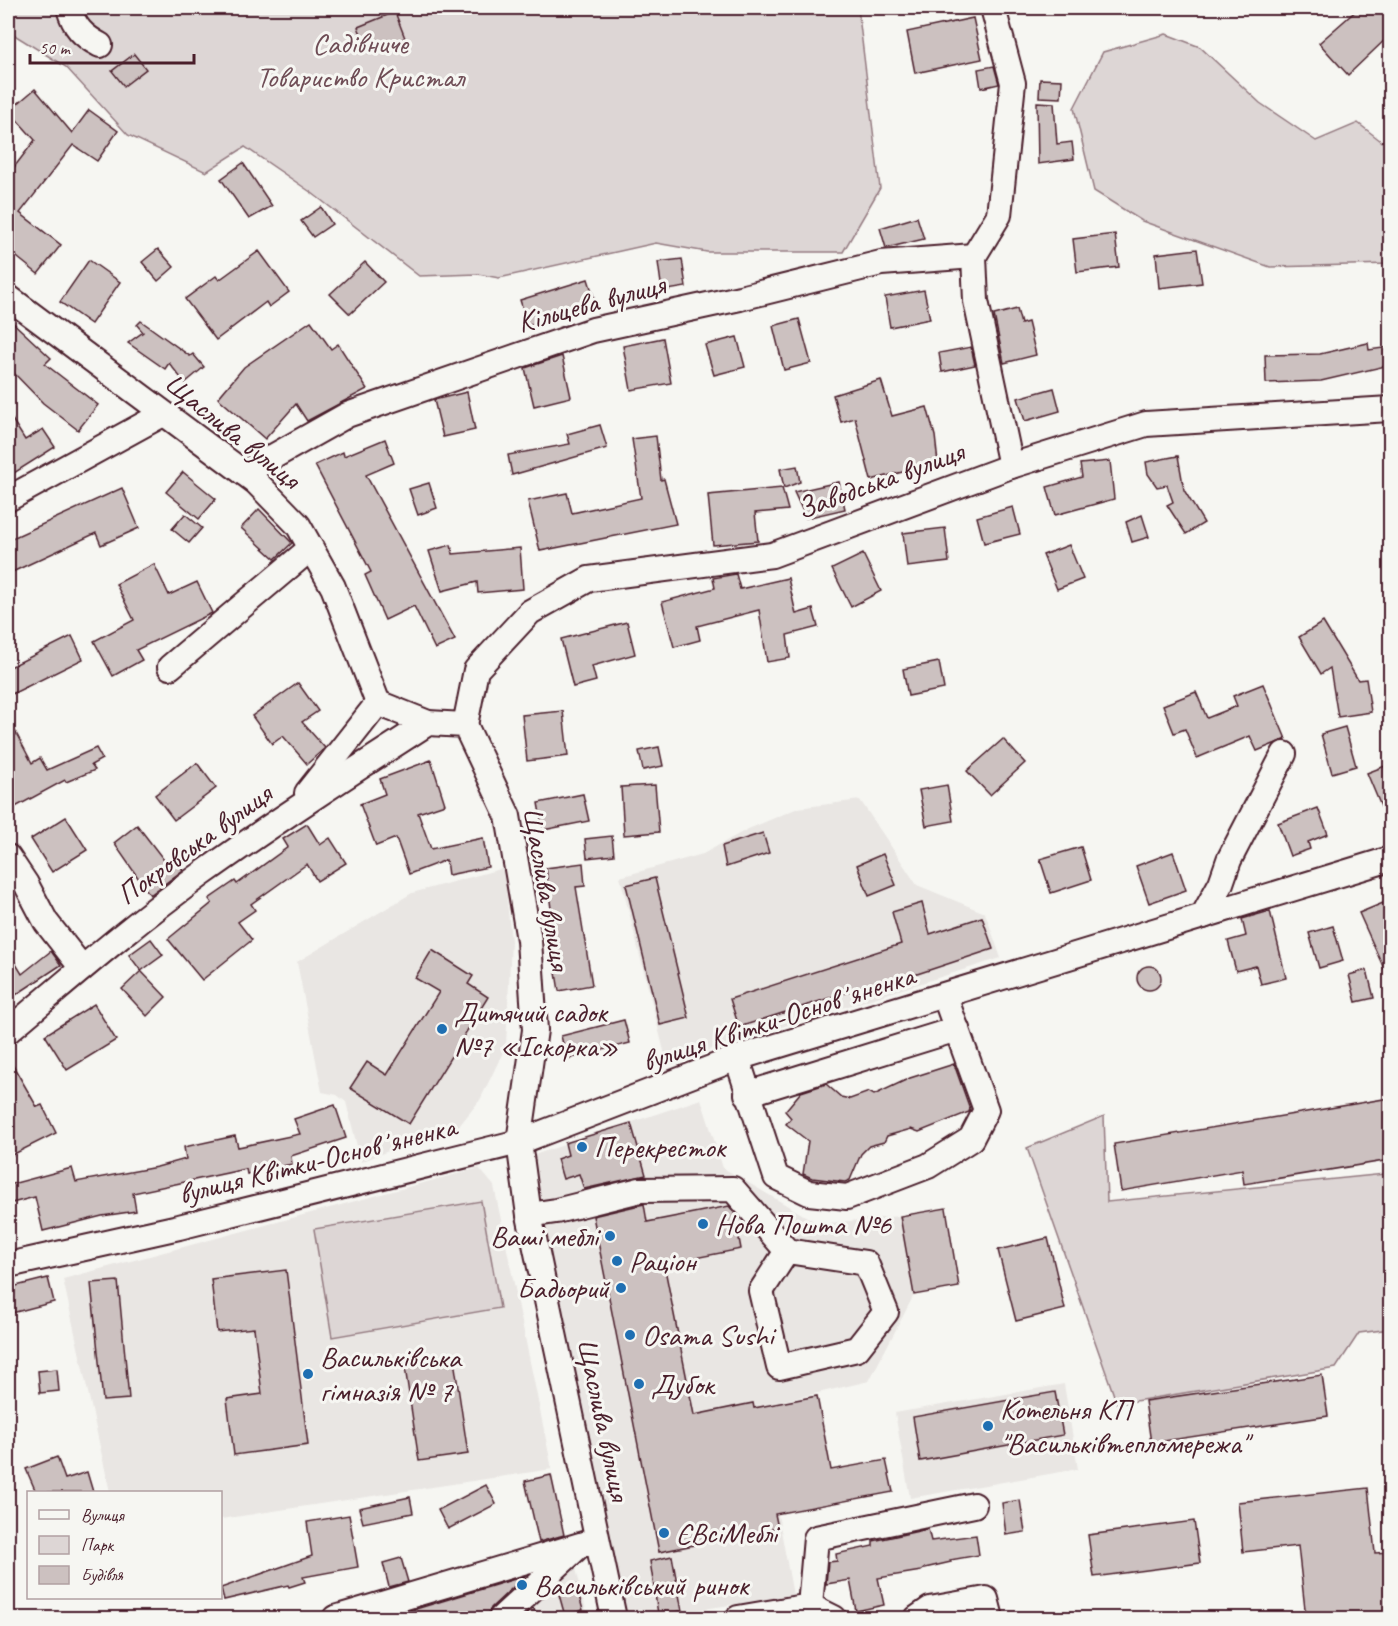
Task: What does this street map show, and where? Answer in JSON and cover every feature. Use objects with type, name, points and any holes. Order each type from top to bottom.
[{"type":"street","points":[[69,8],[73,21],[85,38],[100,45]]},
{"type":"street","points":[[993,8],[1013,83],[999,215],[974,256],[976,301],[1011,466]]},
{"type":"street","name":"Кільцева вулиця","points":[[244,473],[347,415],[593,330],[740,298],[881,263],[974,256]]},
{"type":"street","name":"Щаслива вулиця","points":[[8,297],[244,473],[298,525],[333,587],[378,703]]},
{"type":"street","name":"Заводська вулиця","points":[[465,725],[476,670],[530,612],[589,579],[771,555],[1011,466],[1146,424],[1390,409]]},
{"type":"street","points":[[8,499],[163,414]]},
{"type":"street","points":[[170,667],[311,548]]},
{"type":"street","points":[[294,810],[378,703],[428,723],[465,725]]},
{"type":"street","name":"Покровська вулиця","points":[[8,1031],[82,968],[200,876],[294,810],[428,723]]},
{"type":"street","name":"Щаслива вулиця","points":[[465,725],[508,816],[529,940],[535,1030],[519,1142],[529,1215],[614,1618]]},
{"type":"street","points":[[1203,916],[1284,754]]},
{"type":"street","points":[[8,857],[26,884],[46,922],[82,968]]},
{"type":"street","name":"вулиця Квітки-Основʼяненка","points":[[8,1265],[179,1227],[519,1142],[737,1058],[945,997],[1390,859]]},
{"type":"street","points":[[737,1058],[776,1177],[809,1193],[847,1197],[928,1166],[971,1139],[986,1110],[945,997]]},
{"type":"street","points":[[747,1094],[957,1029]]},
{"type":"street","points":[[529,1215],[556,1211],[640,1190],[733,1189],[787,1251],[866,1263],[886,1312],[857,1349],[779,1367],[761,1291],[787,1251]]},
{"type":"street","points":[[810,1606],[816,1538],[974,1505]]},
{"type":"street","points":[[501,1618],[565,1557],[578,1547],[597,1540]]},
{"type":"street","name":"Щаслива вулиця","points":[[335,1618],[597,1540]]},
{"type":"street","points":[[917,1618],[930,1609],[986,1599],[991,1618]]},
{"type":"street","points":[[738,1618],[810,1606],[834,1618]]},
{"type":"shaded area","points":[[860,800],[917,885],[985,913],[1001,958],[667,1063],[620,877],[703,854],[746,830],[798,808]]},
{"type":"shaded area","points":[[504,868],[511,941],[506,1046],[480,1100],[455,1131],[403,1145],[361,1162],[346,1102],[337,1095],[322,1092],[297,962],[412,893]]},
{"type":"shaded area","points":[[701,1099],[723,1168],[819,1224],[900,1216],[946,1208],[959,1287],[914,1295],[869,1381],[758,1407],[793,1595],[647,1618],[614,1618],[522,1159]]},
{"type":"shaded area","name":"Васильківська гімназія № 7","points":[[479,1168],[494,1186],[552,1469],[222,1519],[222,1491],[110,1491],[63,1279]]},
{"type":"shaded area","points":[[1064,1384],[1078,1469],[910,1498],[895,1413]]},
{"type":"shaded area","name":"Васильківський ринок","points":[[572,1552],[588,1618],[355,1618]]},
{"type":"green space","name":"Садівниче Товариство Кристал","points":[[8,8],[858,8],[880,188],[843,252],[707,252],[656,243],[499,278],[478,274],[419,276],[312,193],[245,147],[206,172],[128,135],[66,67],[8,31]]},
{"type":"green space","points":[[1166,34],[1200,47],[1260,103],[1316,141],[1358,123],[1390,148],[1390,264],[1270,267],[1142,221],[1094,191],[1074,108],[1103,52]]},
{"type":"green space","points":[[1104,1116],[1107,1202],[1385,1174],[1390,1183],[1390,1329],[1359,1333],[1336,1368],[1117,1404],[1027,1148]]},
{"type":"green space","points":[[481,1201],[500,1308],[332,1337],[314,1229]]},
{"type":"building","points":[[1359,8],[1390,8],[1390,35],[1348,75],[1319,43]]},
{"type":"building","points":[[395,12],[405,38],[369,53],[358,27]]},
{"type":"building","points":[[973,18],[982,59],[915,73],[907,32]]},
{"type":"building","points":[[134,54],[146,69],[124,86],[112,71]]},
{"type":"building","points":[[994,66],[999,84],[981,88],[978,69]]},
{"type":"building","points":[[1040,79],[1062,80],[1061,98],[1039,97]]},
{"type":"building","points":[[35,89],[72,133],[89,110],[118,131],[97,161],[73,145],[20,213],[61,245],[38,274],[8,250],[8,175],[35,140],[9,111]]},
{"type":"building","points":[[1037,102],[1054,103],[1057,144],[1072,142],[1074,159],[1038,164]]},
{"type":"building","points":[[243,163],[272,206],[249,219],[221,179]]},
{"type":"building","points":[[321,207],[332,224],[313,237],[301,221]]},
{"type":"building","points":[[917,217],[924,239],[886,248],[880,228]]},
{"type":"building","points":[[1115,234],[1119,267],[1077,272],[1073,239]]},
{"type":"building","points":[[158,249],[174,267],[158,281],[142,262]]},
{"type":"building","points":[[1197,249],[1202,283],[1159,288],[1156,254]]},
{"type":"building","points":[[259,251],[289,292],[269,307],[266,302],[216,340],[185,299],[216,276],[219,280]]},
{"type":"building","points":[[682,259],[686,287],[662,291],[658,262]]},
{"type":"building","points":[[89,260],[120,282],[91,324],[60,302]]},
{"type":"building","points":[[365,262],[384,282],[350,314],[330,294]]},
{"type":"building","points":[[588,279],[596,304],[528,325],[520,300]]},
{"type":"building","points":[[924,290],[930,319],[890,327],[885,297]]},
{"type":"building","points":[[1017,309],[1021,324],[1028,322],[1036,355],[1004,363],[994,315]]},
{"type":"building","points":[[8,318],[51,358],[45,364],[98,405],[78,430],[43,403],[8,367]]},
{"type":"building","points":[[799,319],[811,363],[784,370],[773,326]]},
{"type":"building","points":[[141,321],[190,356],[193,354],[204,367],[185,383],[169,363],[165,369],[128,343],[143,332],[137,325]]},
{"type":"building","points":[[311,321],[331,349],[338,344],[367,389],[307,421],[296,404],[265,439],[218,398],[244,367]]},
{"type":"building","points":[[737,337],[745,367],[714,375],[705,345]]},
{"type":"building","points":[[663,338],[671,383],[631,390],[623,346]]},
{"type":"building","points":[[1368,343],[1369,350],[1390,347],[1390,365],[1321,381],[1266,383],[1265,355],[1320,354]]},
{"type":"building","points":[[971,347],[975,365],[942,372],[939,353]]},
{"type":"building","points":[[562,356],[571,397],[534,406],[525,368]]},
{"type":"building","points":[[881,380],[892,416],[927,407],[935,436],[938,463],[871,480],[855,418],[841,422],[833,395]]},
{"type":"building","points":[[1054,388],[1060,411],[1025,421],[1018,398]]},
{"type":"building","points":[[467,392],[475,430],[443,437],[434,400]]},
{"type":"building","points":[[8,413],[25,440],[43,429],[55,447],[14,473],[8,462]]},
{"type":"building","points":[[600,425],[607,448],[512,475],[508,455],[570,444],[567,434]]},
{"type":"building","points":[[656,436],[661,480],[664,479],[676,524],[540,551],[528,501],[567,493],[572,513],[641,498],[632,439]]},
{"type":"building","points":[[385,439],[394,463],[366,475],[455,640],[435,649],[414,606],[385,620],[365,575],[371,572],[315,465],[343,452],[344,456]]},
{"type":"building","points":[[1178,456],[1184,490],[1204,523],[1186,534],[1167,505],[1173,502],[1167,485],[1157,487],[1148,474],[1146,462]]},
{"type":"building","points":[[1110,461],[1114,499],[1055,515],[1047,487],[1082,477],[1080,464]]},
{"type":"building","points":[[797,466],[800,482],[784,488],[780,469]]},
{"type":"building","points":[[183,472],[216,499],[199,519],[166,492]]},
{"type":"building","points":[[839,482],[845,509],[806,518],[794,492]]},
{"type":"building","points":[[429,483],[437,508],[418,515],[409,489]]},
{"type":"building","points":[[122,488],[139,528],[101,545],[96,533],[8,574],[8,540]]},
{"type":"building","points":[[782,488],[788,510],[755,513],[758,541],[713,545],[708,495]]},
{"type":"building","points":[[1013,507],[1020,534],[984,543],[977,517]]},
{"type":"building","points":[[259,509],[292,543],[275,559],[241,528]]},
{"type":"building","points":[[185,514],[202,528],[189,543],[172,529]]},
{"type":"building","points":[[1142,515],[1149,537],[1132,542],[1126,522]]},
{"type":"building","points":[[945,528],[949,562],[907,567],[903,533]]},
{"type":"building","points":[[451,545],[453,554],[520,548],[523,589],[478,593],[477,582],[442,591],[429,551]]},
{"type":"building","points":[[1069,545],[1083,579],[1057,589],[1043,555]]},
{"type":"building","points":[[863,554],[881,591],[851,607],[832,569]]},
{"type":"building","points":[[154,564],[169,595],[197,582],[212,613],[136,650],[142,660],[113,676],[94,641],[134,620],[116,584]]},
{"type":"building","points":[[736,574],[740,589],[788,578],[796,614],[813,609],[818,627],[787,635],[790,658],[767,662],[759,610],[697,626],[700,640],[674,647],[662,602],[715,588],[713,578]]},
{"type":"building","points":[[627,622],[635,654],[592,666],[596,681],[573,687],[561,639]]},
{"type":"building","points":[[1323,622],[1358,680],[1366,679],[1371,712],[1338,717],[1330,668],[1321,674],[1299,637]]},
{"type":"building","points":[[72,636],[83,659],[8,696],[8,668]]},
{"type":"building","points":[[939,662],[944,689],[908,696],[903,669]]},
{"type":"building","points":[[298,683],[318,711],[302,722],[325,748],[307,764],[283,736],[272,744],[252,716]]},
{"type":"building","points":[[1263,684],[1286,739],[1257,751],[1250,736],[1197,758],[1185,729],[1174,733],[1163,705],[1196,692],[1207,718],[1237,706],[1233,696]]},
{"type":"building","points":[[563,711],[568,756],[527,761],[522,715]]},
{"type":"building","points":[[8,718],[32,763],[40,758],[47,770],[96,748],[102,759],[91,765],[95,770],[66,782],[65,780],[8,811]]},
{"type":"building","points":[[1345,727],[1356,766],[1332,773],[1321,734]]},
{"type":"building","points":[[1003,739],[1025,763],[990,795],[967,771]]},
{"type":"building","points":[[659,747],[663,766],[643,770],[639,751]]},
{"type":"building","points":[[431,760],[445,804],[418,813],[431,849],[483,838],[488,867],[448,875],[446,860],[409,874],[396,838],[376,846],[360,804],[385,794],[380,779]]},
{"type":"building","points":[[197,763],[216,788],[174,820],[155,795]]},
{"type":"building","points":[[1390,764],[1390,828],[1367,773]]},
{"type":"building","points":[[655,785],[659,832],[624,835],[621,787]]},
{"type":"building","points":[[947,785],[953,821],[926,826],[919,790]]},
{"type":"building","points":[[583,794],[589,821],[543,830],[538,803]]},
{"type":"building","points":[[1318,808],[1328,834],[1308,842],[1310,849],[1290,856],[1278,823]]},
{"type":"building","points":[[66,817],[87,850],[52,872],[31,839]]},
{"type":"building","points":[[307,824],[320,845],[330,838],[346,863],[317,881],[307,864],[251,904],[255,910],[238,922],[252,940],[202,980],[168,939],[212,903],[209,899],[235,881],[237,884],[288,847],[283,839]]},
{"type":"building","points":[[137,825],[170,868],[177,862],[183,870],[150,895],[114,843]]},
{"type":"building","points":[[763,833],[769,853],[726,867],[722,846]]},
{"type":"building","points":[[612,836],[614,855],[587,858],[585,839]]},
{"type":"building","points":[[1081,847],[1091,880],[1051,893],[1040,859]]},
{"type":"building","points":[[1173,852],[1186,890],[1149,903],[1136,866]]},
{"type":"building","points":[[883,854],[896,885],[869,896],[857,865]]},
{"type":"building","points":[[583,863],[585,886],[576,887],[592,985],[559,991],[547,918],[552,917],[546,868]]},
{"type":"building","points":[[655,878],[689,1018],[660,1025],[626,885]]},
{"type":"building","points":[[922,903],[930,934],[982,917],[993,949],[893,982],[892,978],[739,1027],[730,999],[901,944],[892,912]]},
{"type":"building","points":[[1383,903],[1390,920],[1390,982],[1359,913]]},
{"type":"building","points":[[1270,911],[1286,978],[1261,984],[1256,966],[1236,971],[1228,941],[1246,936],[1242,919]]},
{"type":"building","points":[[1333,926],[1343,961],[1319,968],[1309,933]]},
{"type":"building","points":[[151,939],[163,955],[141,971],[129,955]]},
{"type":"building","name":"Дитячий садок №7 «Іскорка»","points":[[432,950],[473,976],[468,984],[488,997],[409,1124],[350,1088],[367,1062],[387,1075],[439,992],[415,978]]},
{"type":"building","points":[[8,951],[22,974],[51,951],[61,965],[8,1000]]},
{"type":"building","points":[[1149,966],[1154,967],[1160,973],[1160,983],[1154,989],[1149,990],[1144,989],[1138,983],[1137,978],[1138,973],[1144,967]]},
{"type":"building","points":[[1367,970],[1374,998],[1356,1002],[1349,975]]},
{"type":"building","points":[[141,971],[166,997],[147,1016],[122,989]]},
{"type":"building","points":[[94,1004],[116,1040],[67,1070],[45,1035]]},
{"type":"building","points":[[624,1020],[630,1043],[567,1059],[561,1036]]},
{"type":"building","points":[[8,1057],[37,1107],[42,1105],[56,1133],[8,1157]]},
{"type":"building","points":[[954,1064],[970,1109],[969,1112],[919,1132],[911,1129],[887,1136],[884,1142],[869,1146],[861,1154],[850,1180],[845,1182],[812,1178],[803,1174],[808,1141],[786,1124],[791,1118],[785,1111],[801,1092],[826,1084],[841,1097],[850,1099],[869,1092],[874,1095],[910,1078]]},
{"type":"building","points":[[1390,1098],[1390,1160],[1244,1184],[1242,1170],[1121,1191],[1114,1144]]},
{"type":"building","points":[[335,1105],[346,1138],[291,1156],[292,1164],[247,1174],[246,1169],[133,1193],[136,1211],[102,1216],[43,1231],[35,1197],[8,1204],[8,1185],[72,1168],[76,1182],[157,1167],[186,1159],[184,1147],[235,1136],[238,1147],[300,1134],[294,1119]]},
{"type":"building","points":[[631,1123],[646,1175],[584,1189],[579,1174],[563,1179],[557,1159],[568,1155],[565,1143]]},
{"type":"building","points":[[644,1204],[647,1222],[729,1206],[734,1212],[741,1249],[664,1264],[694,1415],[753,1403],[754,1408],[817,1396],[831,1470],[886,1460],[893,1492],[775,1514],[778,1528],[659,1552],[593,1216]]},
{"type":"building","points":[[946,1208],[959,1287],[914,1295],[900,1216]]},
{"type":"building","points":[[1048,1238],[1065,1309],[1016,1321],[998,1250]]},
{"type":"building","points":[[286,1270],[308,1445],[234,1455],[227,1399],[262,1394],[254,1328],[217,1332],[211,1279]]},
{"type":"building","points":[[48,1278],[54,1302],[8,1314],[8,1288]]},
{"type":"building","points":[[118,1281],[129,1399],[103,1401],[91,1283]]},
{"type":"building","points":[[454,1360],[468,1454],[419,1461],[405,1367]]},
{"type":"building","points":[[57,1369],[59,1391],[40,1393],[38,1371]]},
{"type":"building","points":[[1322,1375],[1328,1416],[1151,1443],[1145,1401]]},
{"type":"building","name":"Котельня КП \"Васильківтепломережа\"","points":[[1055,1392],[1063,1435],[920,1461],[913,1417]]},
{"type":"building","points":[[57,1457],[65,1479],[87,1472],[93,1491],[36,1491],[26,1469]]},
{"type":"building","points":[[551,1475],[564,1535],[539,1542],[525,1481]]},
{"type":"building","points":[[486,1485],[496,1504],[448,1529],[438,1510]]},
{"type":"building","points":[[1368,1488],[1375,1553],[1390,1552],[1390,1618],[1306,1618],[1298,1546],[1243,1552],[1238,1502]]},
{"type":"building","points":[[410,1497],[413,1513],[363,1523],[359,1508]]},
{"type":"building","points":[[1020,1500],[1025,1532],[1006,1535],[1002,1503]]},
{"type":"building","points":[[349,1515],[358,1567],[303,1577],[305,1582],[289,1587],[288,1585],[224,1600],[222,1588],[312,1556],[307,1522]]},
{"type":"building","points":[[1194,1521],[1200,1563],[1094,1577],[1088,1535]]},
{"type":"building","points":[[928,1529],[931,1541],[976,1535],[979,1555],[950,1560],[951,1562],[921,1571],[878,1578],[884,1605],[856,1611],[850,1580],[826,1584],[828,1562],[837,1561],[836,1554],[873,1546],[873,1541]]},
{"type":"building","points":[[672,1556],[682,1611],[658,1614],[650,1561]]},
{"type":"building","points":[[401,1558],[408,1582],[389,1587],[383,1563]]},
{"type":"building","points":[[525,1576],[491,1608],[487,1618],[396,1618],[396,1615]]},
{"type":"building","points":[[576,1585],[583,1610],[565,1616],[558,1591]]},
{"type":"building","points":[[533,1608],[541,1618],[521,1618]]},
{"type":"place","name":"Дитячий садок №7 «Іскорка»","points":[[442,1029]]},
{"type":"place","name":"Перекресток","points":[[582,1147]]},
{"type":"place","name":"Нова Пошта №6","points":[[703,1224]]},
{"type":"place","name":"Ваші меблі","points":[[610,1236]]},
{"type":"place","name":"Раціон","points":[[617,1261]]},
{"type":"place","name":"Бадьорий","points":[[621,1288]]},
{"type":"place","name":"Osama Sushi","points":[[630,1335]]},
{"type":"place","name":"Васильківська гімназія № 7","points":[[308,1374]]},
{"type":"place","name":"Дубок","points":[[639,1384]]},
{"type":"place","name":"Котельня КП \"Васильківтепломережа\"","points":[[988,1426]]},
{"type":"place","name":"ЄВсіМеблі","points":[[664,1533]]},
{"type":"place","name":"Васильківський ринок","points":[[522,1585]]}]
